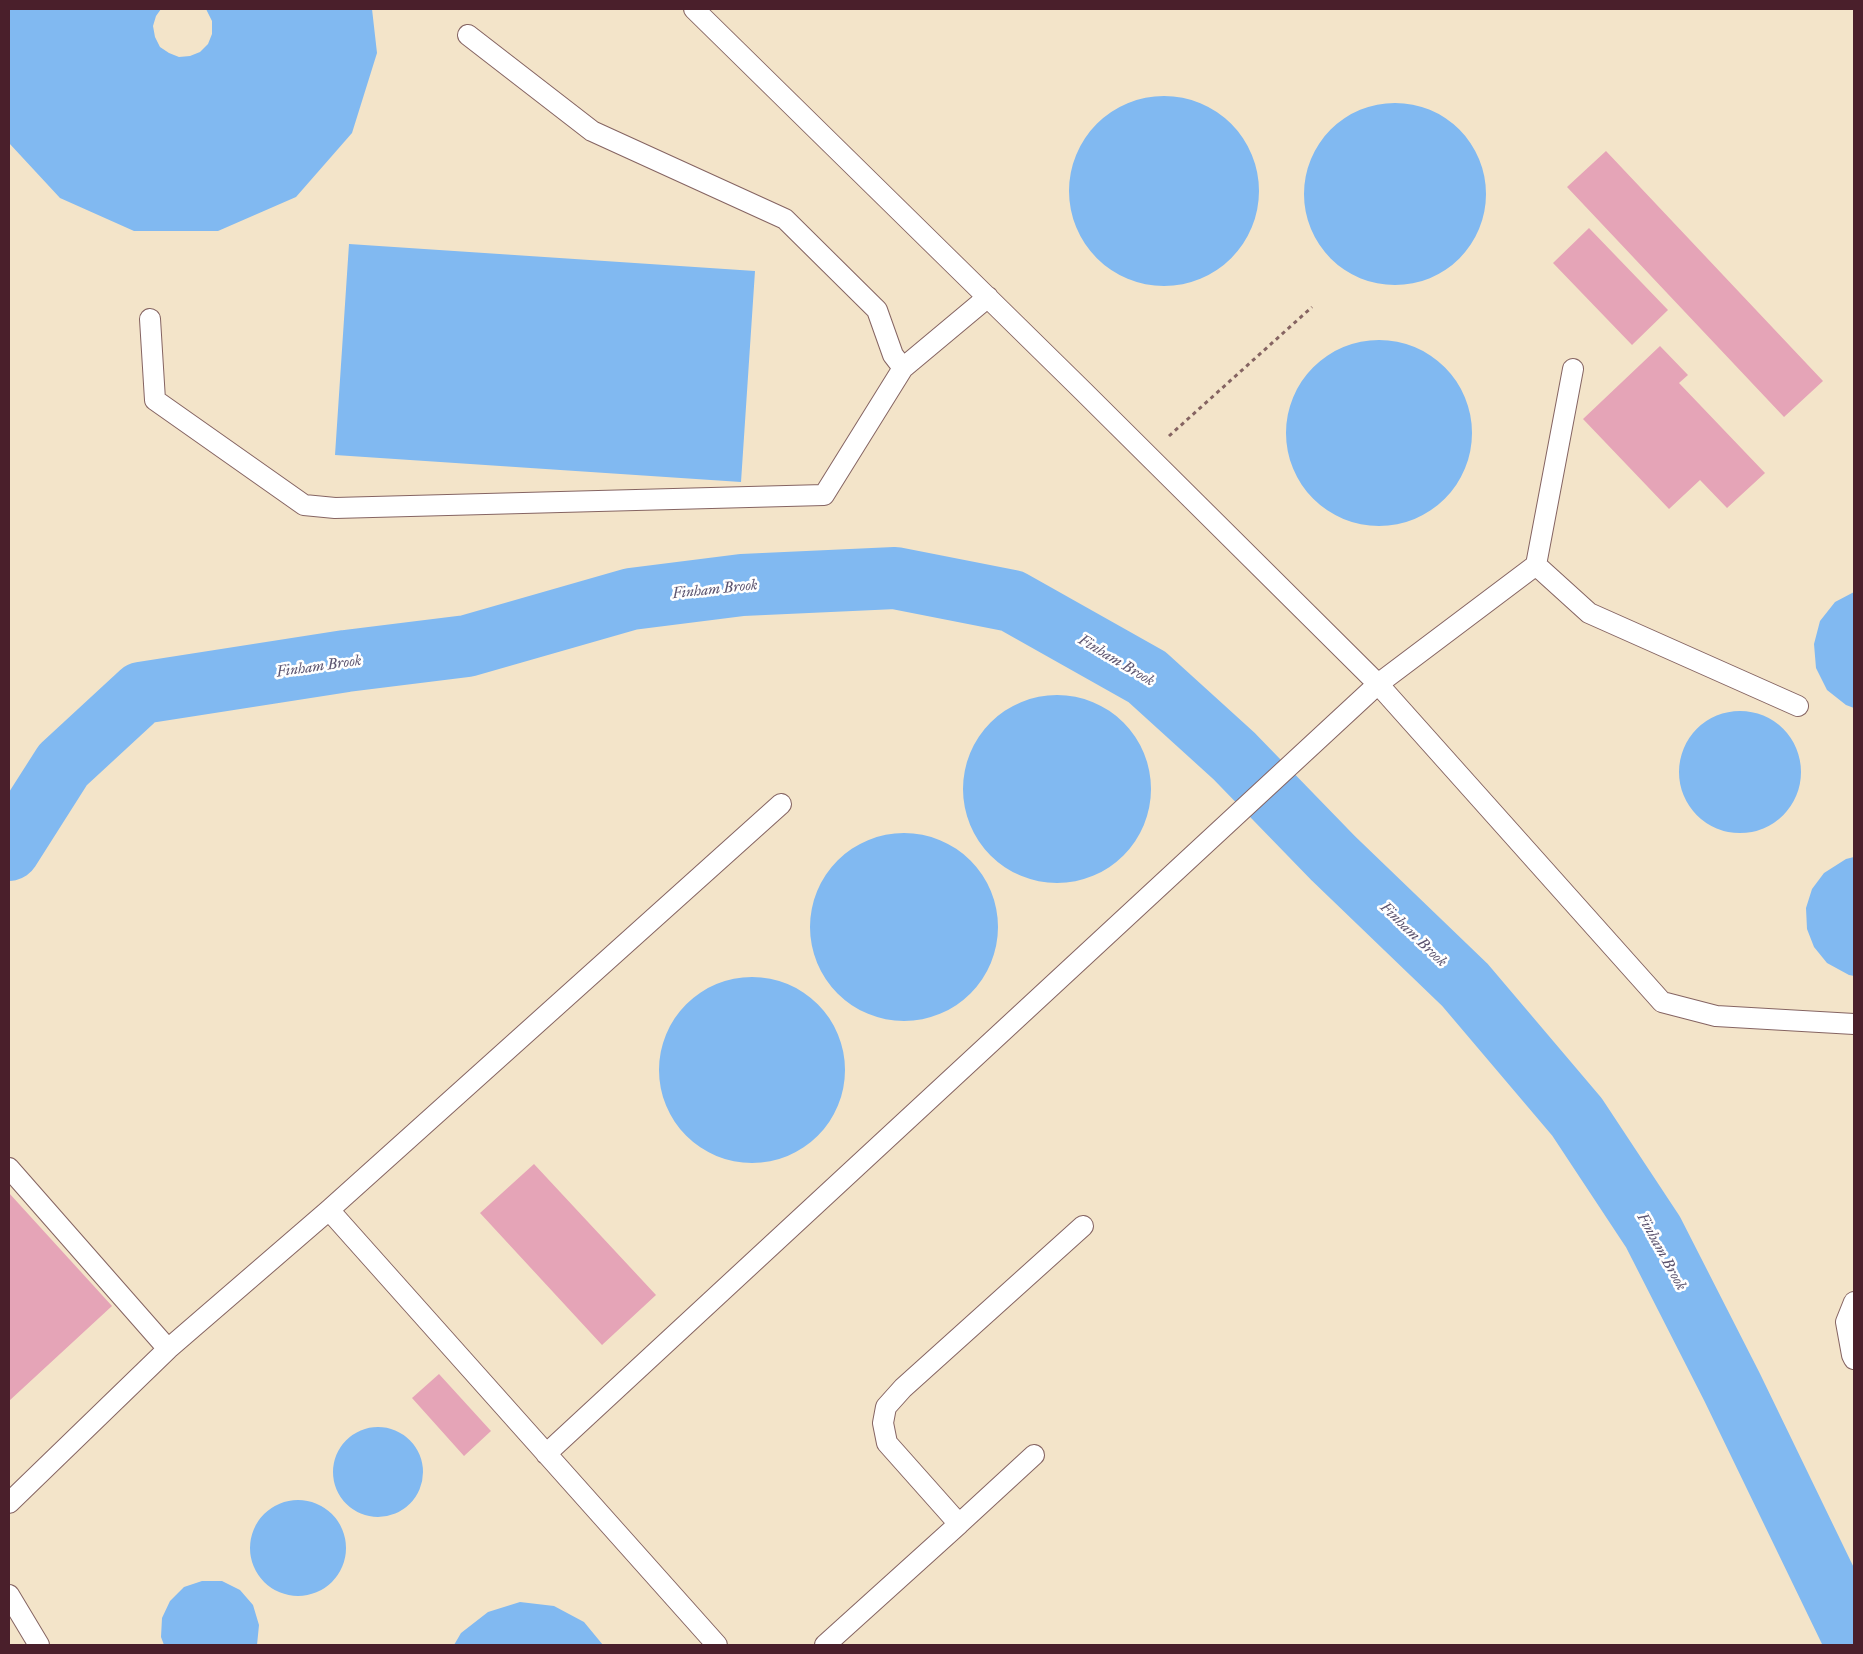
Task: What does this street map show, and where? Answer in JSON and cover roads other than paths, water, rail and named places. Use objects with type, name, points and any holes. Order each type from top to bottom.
[{"type":"lane","points":[[694,9],[988,297],[1378,684],[1662,1002],[1716,1016],[1854,1024]]},
{"type":"lane","points":[[468,35],[592,131],[785,219],[877,310],[893,355],[903,368]]},
{"type":"lane","points":[[150,319],[155,400],[304,505],[335,508],[824,495],[903,368],[988,297]]},
{"type":"lane","points":[[546,1454],[1378,684],[1536,565],[1572,369]]},
{"type":"lane","points":[[1536,565],[1589,613],[1798,706]]},
{"type":"lane","points":[[9,1503],[168,1349],[329,1210],[781,804]]},
{"type":"lane","points":[[9,1168],[168,1349]]},
{"type":"lane","points":[[329,1210],[717,1645]]},
{"type":"lane","points":[[959,1524],[887,1443],[883,1423],[886,1407],[903,1388],[1083,1226]]},
{"type":"lane","points":[[1854,1302],[1846,1322],[1854,1359]]},
{"type":"lane","points":[[825,1645],[1034,1455]]},
{"type":"lane","points":[[9,1595],[39,1645]]},
{"type":"water","points":[[9,9],[161,9],[156,16],[153,26],[155,37],[160,47],[179,57],[190,56],[200,52],[208,44],[212,34],[212,21],[206,9],[372,9],[377,53],[352,133],[296,197],[218,231],[134,231],[60,198],[9,143]]},
{"type":"water","points":[[1164,96],[1182,98],[1200,104],[1217,112],[1231,124],[1243,138],[1251,155],[1257,173],[1259,191],[1257,209],[1251,227],[1243,244],[1231,258],[1217,270],[1200,278],[1182,284],[1164,286],[1146,284],[1128,278],[1111,270],[1097,258],[1085,244],[1077,227],[1071,209],[1069,191],[1071,173],[1077,155],[1085,138],[1097,124],[1111,112],[1128,104],[1146,98]]},
{"type":"water","points":[[1386,103],[1404,103],[1430,110],[1446,118],[1460,129],[1471,143],[1479,159],[1486,185],[1486,203],[1479,229],[1471,245],[1460,259],[1446,270],[1430,278],[1404,285],[1386,285],[1360,278],[1344,270],[1324,252],[1308,220],[1304,203],[1304,185],[1311,159],[1319,143],[1337,123],[1369,107]]},
{"type":"water","points":[[349,244],[755,271],[741,482],[335,455]]},
{"type":"water","points":[[1388,340],[1415,347],[1431,355],[1445,367],[1457,381],[1465,397],[1471,415],[1471,451],[1465,469],[1457,485],[1445,499],[1431,511],[1415,519],[1397,525],[1370,526],[1343,519],[1327,511],[1301,485],[1287,451],[1286,424],[1293,397],[1301,381],[1327,355],[1361,341]]},
{"type":"water","points":[[1854,592],[1854,708],[1846,705],[1827,690],[1816,668],[1814,644],[1820,621],[1835,602]]},
{"type":"water","points":[[1066,695],[1075,696],[1102,706],[1124,722],[1136,737],[1144,753],[1150,771],[1150,807],[1144,825],[1136,841],[1124,856],[1109,868],[1093,876],[1075,882],[1048,883],[1039,882],[1012,872],[997,862],[984,849],[974,834],[964,807],[963,780],[964,771],[974,744],[984,729],[997,716],[1012,706],[1039,696]]},
{"type":"water","points":[[1740,711],[1764,715],[1783,729],[1797,748],[1801,772],[1797,796],[1783,815],[1764,829],[1740,833],[1716,829],[1697,815],[1683,796],[1679,772],[1683,748],[1697,729],[1716,715]]},
{"type":"water","points":[[904,833],[940,840],[956,849],[970,861],[982,875],[991,891],[998,927],[991,963],[982,979],[970,993],[956,1005],[940,1014],[904,1021],[868,1014],[852,1005],[838,993],[826,979],[817,963],[810,927],[817,891],[826,875],[838,861],[852,849],[868,840]]},
{"type":"water","points":[[1854,857],[1854,976],[1827,963],[1814,947],[1807,929],[1806,908],[1812,889],[1824,873],[1846,859]]},
{"type":"water","points":[[743,977],[761,977],[788,984],[804,992],[818,1004],[830,1018],[838,1034],[845,1061],[845,1079],[838,1106],[830,1122],[818,1136],[804,1148],[788,1156],[761,1163],[743,1163],[716,1156],[700,1148],[674,1122],[663,1097],[659,1079],[659,1061],[666,1034],[674,1018],[700,992],[725,981]]},
{"type":"water","points":[[378,1427],[395,1430],[410,1440],[420,1455],[423,1472],[420,1489],[410,1504],[395,1514],[378,1517],[361,1514],[346,1504],[336,1489],[333,1472],[336,1455],[346,1440],[361,1430]]},
{"type":"water","points":[[298,1500],[316,1504],[332,1514],[342,1530],[346,1548],[342,1566],[332,1582],[316,1592],[298,1596],[280,1592],[264,1582],[254,1566],[250,1548],[254,1530],[264,1514],[280,1504]]},
{"type":"water","points":[[202,1581],[222,1581],[240,1590],[253,1605],[259,1625],[257,1645],[164,1645],[161,1637],[162,1618],[170,1601],[184,1587]]},
{"type":"water","points":[[520,1602],[554,1606],[584,1622],[603,1645],[454,1645],[461,1633],[488,1612]]},
{"type":"waterway","name":"Finham Brook","points":[[9,850],[63,765],[141,693],[346,661],[467,646],[631,599],[742,585],[895,578],[1012,601],[1147,677],[1234,756],[1333,858],[1465,985],[1577,1117],[1653,1232],[1732,1387],[1854,1639]]}]
